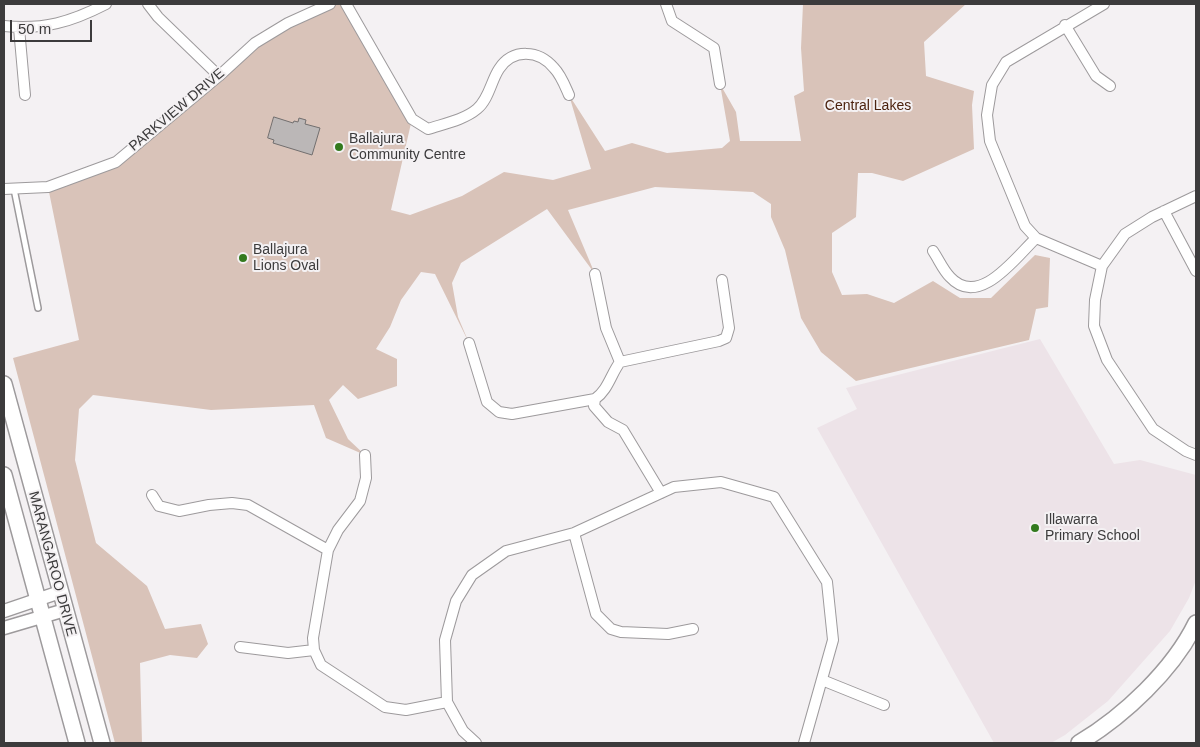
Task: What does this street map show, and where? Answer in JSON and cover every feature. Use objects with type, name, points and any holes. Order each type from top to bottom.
[{"type":"main road","name":"MARANGAROO DRIVE","points":[[4,384],[102,743]]},
{"type":"main road","name":"MARANGAROO DRIVE","points":[[4,475],[77,743]]},
{"type":"main road","points":[[1079,743],[1116,718],[1146,690],[1183,644],[1196,623]]},
{"type":"main road","points":[[1094,743],[1124,720],[1163,684],[1196,636]]},
{"type":"street","points":[[4,26],[19,28],[55,26],[84,16],[106,4]]},
{"type":"street","points":[[148,4],[158,17],[220,76]]},
{"type":"street","name":"PARKVIEW DRIVE","points":[[7,190],[48,187],[116,162],[220,76],[255,43],[288,23],[330,4]]},
{"type":"street","points":[[346,4],[412,119],[428,129],[468,115],[478,108],[499,69],[509,58],[518,54],[534,54],[555,68],[569,95]]},
{"type":"street","points":[[666,4],[672,21],[714,48],[720,84]]},
{"type":"street","points":[[1102,266],[1036,238],[1025,226],[990,141],[987,115],[992,84],[1006,62],[1065,25],[1104,4]]},
{"type":"street","points":[[1065,25],[1096,76],[1110,86]]},
{"type":"street","points":[[19,28],[25,95]]},
{"type":"street","points":[[1196,196],[1164,211],[1125,234],[1102,266],[1095,300],[1094,326],[1107,360],[1153,429],[1186,451],[1196,455]]},
{"type":"street","points":[[1164,211],[1196,271]]},
{"type":"street","points":[[933,251],[951,278],[966,288],[976,288],[987,285],[1036,238]]},
{"type":"street","points":[[595,274],[606,328],[620,362]]},
{"type":"street","points":[[469,344],[487,402],[499,412],[512,414],[596,399],[602,394],[620,362],[720,341],[726,338],[729,328],[722,280]]},
{"type":"street","points":[[596,399],[594,406],[599,414],[622,430],[661,493]]},
{"type":"street","points":[[365,455],[366,478],[360,501],[338,530],[328,550],[313,638],[314,650],[321,665],[385,707],[406,710],[447,702]]},
{"type":"street","points":[[476,743],[463,731],[447,702],[445,640],[456,601],[472,575],[506,551],[574,533],[674,487],[721,482],[774,497],[827,582],[833,640],[804,743]]},
{"type":"street","points":[[152,495],[159,506],[179,511],[232,503],[248,505],[328,550]]},
{"type":"street","points":[[574,533],[596,614],[611,629],[621,632],[668,634],[692,629]]},
{"type":"street","points":[[4,611],[60,592]]},
{"type":"street","points":[[4,628],[65,610]]},
{"type":"street","points":[[240,647],[288,653],[314,650]]},
{"type":"street","points":[[822,680],[884,705]]},
{"type":"lane","points":[[7,190],[38,308]]},
{"type":"shaded area","name":"Illawarra Primary School","points":[[1040,339],[1114,464],[1140,460],[1196,475],[1196,580],[1189,598],[1170,631],[1108,701],[1065,735],[1051,743],[994,743],[817,428],[857,409],[846,388]]},
{"type":"green space","name":"Central Lakes","points":[[330,4],[346,4],[412,119],[391,210],[410,215],[462,196],[504,172],[553,180],[591,169],[569,95],[605,151],[632,143],[667,153],[722,148],[730,141],[720,84],[736,112],[740,141],[801,141],[794,96],[804,91],[801,48],[803,4],[966,4],[924,42],[926,76],[974,91],[972,105],[974,149],[903,181],[872,173],[858,173],[856,217],[832,233],[832,272],[842,295],[867,294],[894,303],[933,281],[960,298],[991,298],[1035,255],[1050,258],[1048,307],[1036,309],[1029,340],[856,381],[821,352],[801,318],[785,250],[771,217],[771,204],[753,192],[655,187],[568,210],[595,274],[547,209],[461,263],[452,283],[458,317],[469,343],[435,274],[421,272],[401,300],[390,327],[376,349],[397,359],[397,386],[358,399],[343,385],[329,400],[348,439],[365,455],[326,438],[314,405],[211,410],[93,395],[79,409],[75,460],[96,543],[147,586],[165,629],[201,624],[208,644],[197,658],[170,655],[140,663],[142,743],[115,743],[13,358],[79,340],[48,187],[116,162],[255,43]]},
{"type":"building","points":[[274,117],[293,123],[294,121],[298,122],[299,118],[306,120],[305,124],[320,128],[312,155],[273,143],[274,140],[268,138]]},
{"type":"place","name":"Ballajura Community Centre","points":[[339,147]]},
{"type":"place","name":"Ballajura Lions Oval","points":[[243,258]]},
{"type":"place","name":"Illawarra Primary School","points":[[1035,528]]}]
